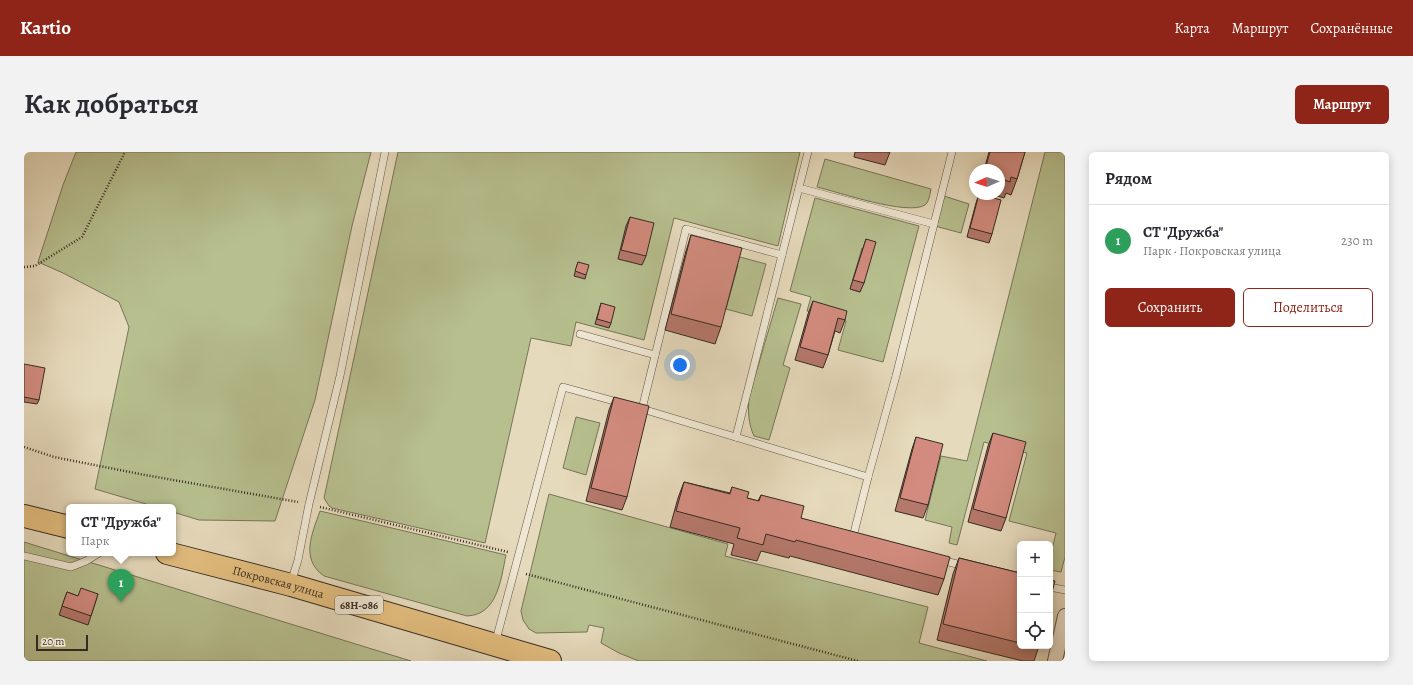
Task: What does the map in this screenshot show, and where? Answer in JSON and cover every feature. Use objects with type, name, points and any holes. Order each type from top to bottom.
[{"type":"main road","points":[[24,516],[66,527]]},
{"type":"main road","name":"Покровская улица","points":[[176,555],[291,585],[550,661]]},
{"type":"street","points":[[1055,661],[1065,616]]},
{"type":"lane","points":[[291,585],[340,376],[385,152]]},
{"type":"lane","points":[[736,437],[808,152]]},
{"type":"lane","points":[[867,540],[853,537],[896,376],[952,152]]},
{"type":"lane","points":[[799,188],[934,224]]},
{"type":"lane","points":[[642,409],[686,229],[782,255]]},
{"type":"lane","points":[[580,334],[656,355]]},
{"type":"lane","points":[[495,646],[563,387],[627,405]]},
{"type":"lane","points":[[634,407],[868,477]]},
{"type":"lane","points":[[24,556],[71,567],[94,556]]},
{"type":"lane","points":[[932,557],[976,568]]},
{"type":"lane","points":[[1053,588],[1065,590]]},
{"type":"path","points":[[24,267],[35,266],[82,237],[125,152]]},
{"type":"path","points":[[24,447],[54,457],[145,475],[309,504],[519,555]]},
{"type":"path","points":[[515,571],[858,661]]},
{"type":"green space","points":[[76,152],[371,152],[352,226],[315,400],[275,521],[199,520],[176,513],[176,504],[146,504],[95,489],[129,327],[119,302],[63,273],[38,262],[63,185]]},
{"type":"green space","points":[[398,152],[800,152],[778,246],[674,218],[644,340],[576,322],[571,346],[531,338],[485,543],[332,508],[324,498]]},
{"type":"green space","points":[[1045,152],[1065,152],[1065,557],[1061,572],[1053,571],[1053,546],[1056,533],[1009,521],[1027,453],[984,442],[957,545],[949,543],[952,527],[925,520],[941,456],[967,461]]},
{"type":"green space","points":[[825,159],[931,189],[928,200],[925,205],[916,208],[904,208],[872,202],[817,187]]},
{"type":"green space","points":[[944,196],[969,204],[961,233],[935,226]]},
{"type":"green space","points":[[815,198],[919,226],[883,362],[838,350],[846,321],[807,311],[811,297],[790,291]],"holes":[[[862,248],[860,292],[850,289]]]},
{"type":"green space","points":[[729,254],[766,264],[752,316],[726,309],[738,265],[728,262]]},
{"type":"green space","points":[[778,298],[801,304],[783,365],[790,368],[769,440],[754,436],[749,417],[749,397]]},
{"type":"green space","points":[[576,417],[600,423],[586,475],[563,468]]},
{"type":"green space","points":[[549,494],[728,544],[725,556],[928,607],[919,643],[987,661],[639,661],[619,653],[601,643],[604,628],[589,625],[587,632],[536,633],[529,629],[523,620],[521,611]]},
{"type":"green space","points":[[320,511],[506,555],[500,584],[492,602],[477,614],[467,616],[324,576],[312,562],[310,554],[311,537]]},
{"type":"green space","points":[[24,542],[411,661],[24,661]]},
{"type":"building","points":[[990,152],[1025,152],[1017,179],[1011,177],[1010,182],[1005,180],[1005,164],[987,164]]},
{"type":"building","points":[[977,200],[1001,200],[992,234],[970,228]]},
{"type":"building","points":[[630,217],[654,223],[646,256],[621,250]]},
{"type":"building","points":[[691,235],[742,248],[721,327],[671,314]]},
{"type":"building","points":[[866,239],[876,242],[864,283],[853,280]]},
{"type":"building","points":[[578,262],[589,265],[586,275],[575,271]]},
{"type":"building","points":[[813,301],[847,311],[845,320],[838,318],[828,355],[800,347]]},
{"type":"building","points":[[601,303],[615,307],[611,323],[597,319]]},
{"type":"building","points":[[24,364],[45,368],[39,400],[24,397]]},
{"type":"building","points":[[614,397],[649,406],[627,497],[591,488]]},
{"type":"building","points":[[993,433],[1026,442],[1006,518],[973,509]]},
{"type":"building","points":[[916,437],[943,444],[928,505],[900,498]]},
{"type":"building","points":[[684,482],[730,494],[732,487],[749,492],[747,498],[759,501],[761,495],[804,506],[801,518],[950,557],[944,579],[796,540],[795,542],[766,534],[763,545],[737,538],[740,528],[676,511]]},
{"type":"building","points":[[959,558],[1017,572],[1017,642],[943,624]]},
{"type":"building","points":[[81,588],[98,594],[91,616],[62,606],[67,592],[78,596]]},
{"type":"place","name":"СТ \"Дружба\"","points":[[121,602]]}]
